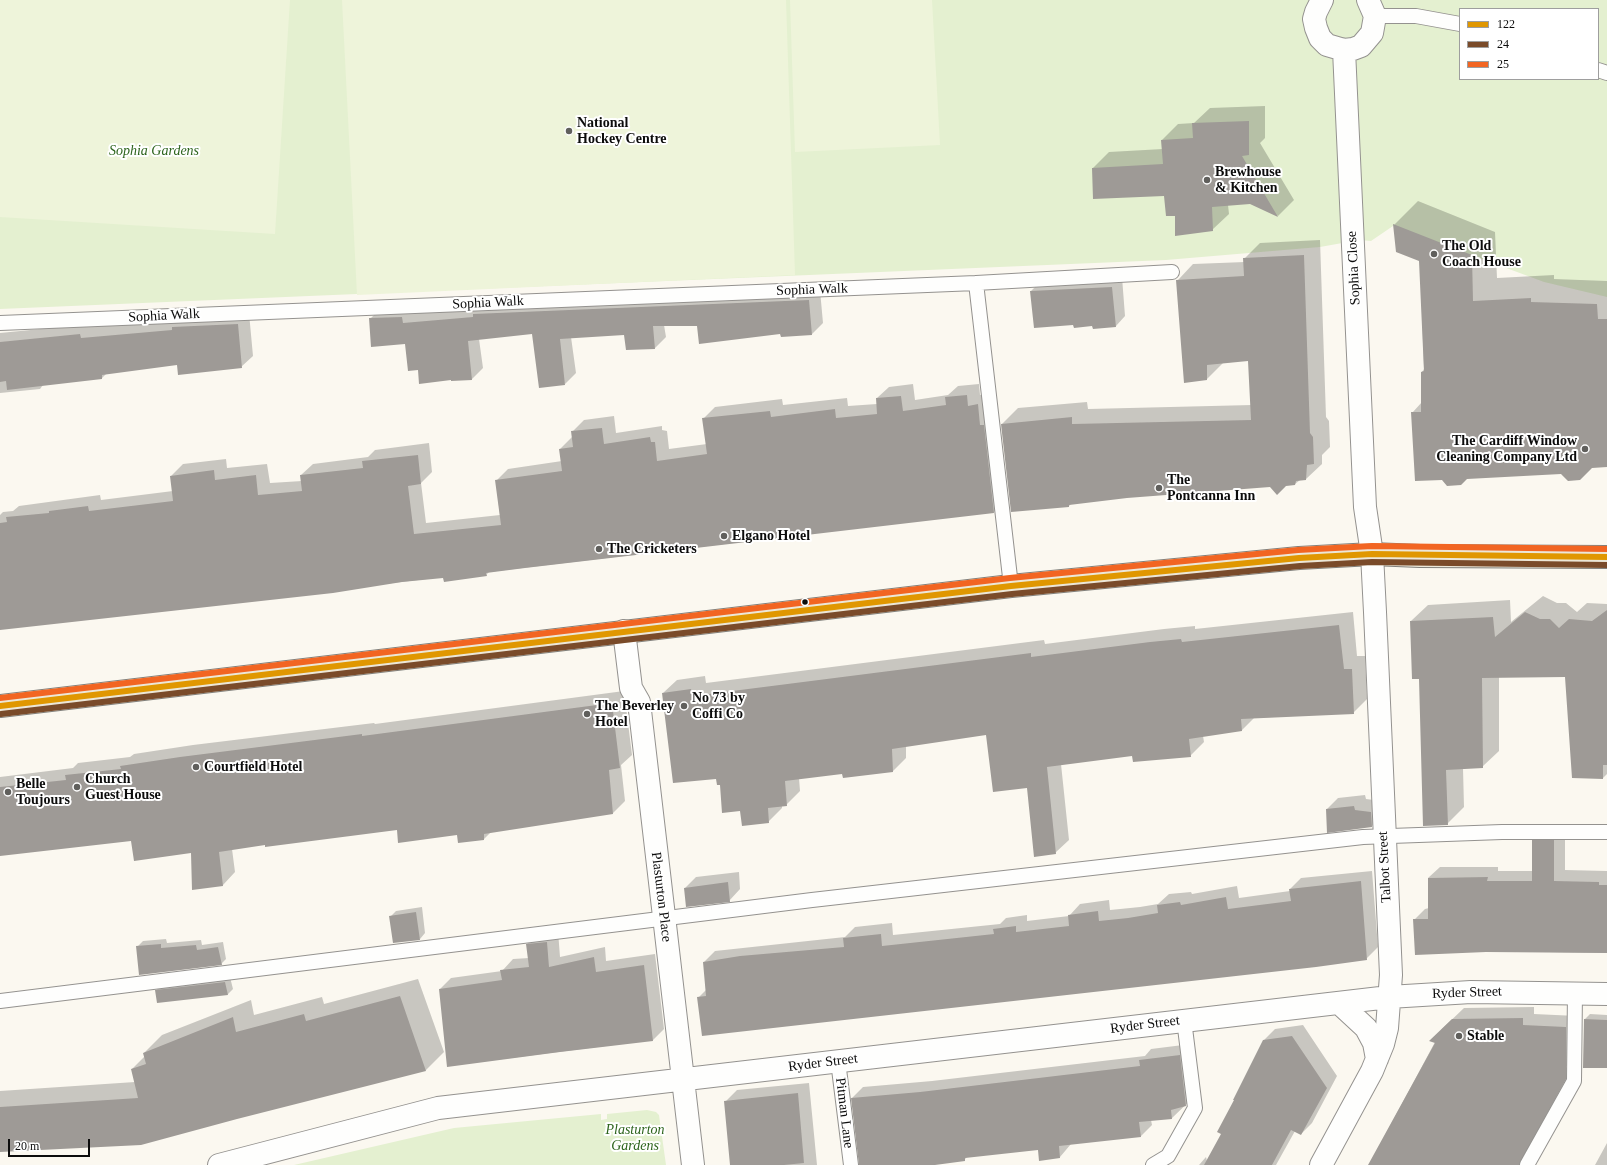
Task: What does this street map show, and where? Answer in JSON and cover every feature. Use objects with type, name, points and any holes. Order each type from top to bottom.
[{"type":"main road","points":[[0,706],[1011,586],[1299,558],[1372,554],[1420,556],[1607,557]]},
{"type":"street","points":[[1322,0],[1314,19],[1320,38],[1327,44],[1344,50],[1353,49],[1367,40],[1375,25],[1371,8]]},
{"type":"street","name":"Sophia Close","points":[[1344,50],[1365,507],[1372,554]]},
{"type":"street","name":"Talbot Street","points":[[1320,1165],[1377,1059],[1387,1028],[1391,975],[1372,554]]},
{"type":"street","name":"Plasturton Place","points":[[624,631],[631,688],[638,702],[693,1165]]},
{"type":"street","name":"Ryder Street","points":[[684,1081],[838,1061],[1389,997],[1471,992],[1575,992],[1607,994]]},
{"type":"street","points":[[1339,1003],[1366,1028],[1374,1043],[1377,1059]]},
{"type":"street","points":[[219,1165],[438,1108],[684,1081]]},
{"type":"lane","points":[[1371,8],[1459,24]]},
{"type":"lane","name":"Sophia Walk","points":[[0,323],[976,283],[1172,272]]},
{"type":"lane","points":[[976,283],[1011,586]]},
{"type":"lane","points":[[0,1001],[664,918],[1384,836],[1536,831],[1607,832]]},
{"type":"lane","points":[[1527,1165],[1574,1081],[1575,992]]},
{"type":"lane","points":[[1153,1165],[1168,1156],[1195,1108],[1184,1020]]},
{"type":"lane","name":"Pitman Lane","points":[[838,1061],[851,1165]]},
{"type":"green space","name":"Sophia Gardens","points":[[0,0],[1607,0],[1607,297],[1544,282],[1393,226],[1371,241],[1359,240],[1320,247],[1166,260],[0,309]]},
{"type":"green space","points":[[0,0],[290,0],[275,234],[0,217]]},
{"type":"green space","name":"National Hockey Centre","points":[[342,0],[786,0],[795,275],[357,295]]},
{"type":"green space","points":[[790,0],[932,0],[940,145],[795,152]]},
{"type":"green space","name":"Plasturton Gardens","points":[[647,1110],[656,1112],[659,1115],[666,1165],[294,1165],[454,1128],[601,1114],[601,1120],[607,1119],[607,1114]]},
{"type":"building","name":"Brewhouse & Kitchen","points":[[1249,121],[1249,155],[1242,156],[1278,217],[1250,204],[1212,207],[1213,231],[1175,236],[1175,216],[1166,216],[1164,196],[1093,199],[1092,168],[1163,164],[1161,140],[1193,138],[1192,123]]},
{"type":"building","points":[[1393,224],[1472,255],[1473,301],[1531,298],[1531,302],[1597,304],[1598,319],[1607,319],[1607,467],[1592,468],[1580,480],[1568,481],[1561,474],[1467,479],[1461,485],[1447,486],[1442,480],[1415,481],[1411,412],[1421,412],[1421,372],[1424,371],[1419,261],[1396,252]]},
{"type":"building","points":[[1304,255],[1310,433],[1313,437],[1314,464],[1307,465],[1306,480],[1296,481],[1295,485],[1286,486],[1277,495],[1270,487],[1127,498],[1069,505],[1069,507],[1011,512],[1001,424],[1072,417],[1072,424],[1251,420],[1248,361],[1207,365],[1207,380],[1184,383],[1176,280],[1244,276],[1243,258]]},
{"type":"building","points":[[1112,287],[1116,327],[1093,329],[1092,326],[1074,328],[1073,325],[1034,328],[1030,291]]},
{"type":"building","points":[[809,300],[812,335],[781,337],[780,334],[699,344],[697,326],[653,326],[655,349],[626,350],[624,335],[560,339],[565,385],[539,388],[532,334],[468,341],[472,380],[451,380],[419,384],[418,370],[408,371],[405,344],[371,347],[369,318],[402,317],[403,323],[473,317],[473,314]]},
{"type":"building","points":[[238,324],[242,368],[178,375],[177,365],[102,375],[102,379],[7,390],[6,381],[0,382],[0,342],[80,334],[81,338],[172,330],[172,327]]},
{"type":"building","points":[[967,395],[968,406],[978,404],[980,425],[984,425],[994,513],[525,568],[486,573],[487,576],[444,582],[443,578],[402,582],[333,593],[0,630],[0,523],[7,522],[6,517],[49,513],[49,511],[88,506],[89,511],[173,501],[170,476],[214,470],[215,480],[256,475],[258,495],[302,491],[300,475],[363,468],[362,461],[418,455],[421,484],[408,486],[414,534],[501,525],[495,480],[562,471],[559,449],[573,447],[571,431],[602,428],[604,444],[650,437],[651,442],[655,442],[657,461],[707,454],[702,418],[770,411],[771,417],[835,409],[836,418],[877,414],[876,398],[901,396],[903,411],[946,405],[945,397]]},
{"type":"building","points":[[1607,610],[1607,765],[1603,765],[1603,779],[1572,778],[1565,677],[1482,678],[1483,768],[1446,770],[1448,825],[1423,826],[1419,679],[1412,679],[1410,621],[1493,617],[1495,637],[1525,612],[1540,619],[1550,619],[1559,628],[1569,619],[1592,621]]},
{"type":"building","points":[[1339,625],[1344,669],[1352,669],[1354,714],[1241,719],[1242,731],[1189,739],[1191,757],[1133,762],[1132,756],[1047,767],[1056,854],[1034,857],[1027,788],[993,792],[986,735],[892,749],[893,772],[843,778],[842,774],[785,781],[787,806],[768,808],[769,823],[742,826],[740,811],[722,813],[720,785],[717,785],[716,779],[673,783],[662,693],[691,689],[693,696],[1031,653],[1031,657],[1150,642],[1181,639],[1182,642]]},
{"type":"building","points":[[612,703],[620,768],[609,770],[613,814],[484,834],[484,840],[458,843],[457,835],[398,843],[397,830],[265,847],[265,845],[219,852],[223,886],[192,890],[191,853],[134,861],[131,841],[0,856],[0,787],[66,780],[65,775],[121,769],[120,766],[180,757],[362,734],[362,736]]},
{"type":"building","points":[[1354,806],[1355,810],[1371,812],[1372,827],[1327,833],[1326,809]]},
{"type":"building","points":[[1532,840],[1554,840],[1554,881],[1599,882],[1599,885],[1607,885],[1607,953],[1486,952],[1415,955],[1413,919],[1428,919],[1428,878],[1488,877],[1487,881],[1532,881]]},
{"type":"building","points":[[1361,881],[1367,960],[702,1036],[697,997],[706,996],[703,962],[740,956],[844,947],[843,938],[881,934],[882,946],[994,934],[993,929],[1016,926],[1016,932],[1069,926],[1068,915],[1098,911],[1099,921],[1128,918],[1158,913],[1157,905],[1180,902],[1181,905],[1226,897],[1228,909],[1291,901],[1289,889]]},
{"type":"building","points":[[728,882],[730,902],[686,907],[684,888]]},
{"type":"building","points":[[416,912],[420,940],[393,943],[389,916]]},
{"type":"building","points":[[547,942],[549,967],[594,957],[596,972],[644,965],[653,1041],[447,1067],[439,989],[502,980],[500,970],[529,967],[526,944]]},
{"type":"building","points":[[161,944],[161,948],[196,945],[197,950],[218,947],[222,965],[139,975],[136,946]]},
{"type":"building","points":[[225,982],[228,995],[157,1003],[155,990]]},
{"type":"building","points":[[400,996],[426,1071],[141,1145],[0,1152],[0,1107],[138,1098],[131,1069],[146,1064],[143,1053],[233,1017],[236,1032],[304,1014],[306,1021]]},
{"type":"building","points":[[1523,1018],[1523,1025],[1566,1027],[1566,1079],[1519,1165],[1368,1165],[1435,1043],[1429,1041],[1452,1019]]},
{"type":"building","points":[[1584,1019],[1607,1020],[1607,1068],[1583,1068]]},
{"type":"building","points":[[1292,1036],[1327,1088],[1301,1135],[1291,1130],[1272,1165],[1204,1165],[1221,1134],[1217,1132],[1263,1040]]},
{"type":"building","points":[[1180,1055],[1186,1106],[1171,1110],[1172,1119],[1139,1122],[1141,1137],[1059,1146],[1060,1158],[1039,1161],[1038,1150],[965,1158],[965,1161],[935,1165],[859,1165],[851,1098],[920,1092],[1140,1066],[1139,1060]]},
{"type":"building","points":[[798,1093],[804,1163],[784,1165],[730,1165],[724,1101]]},
{"type":"transit line","name":"25","points":[[0,698],[1010,578],[1298,550],[1372,546],[1607,549]]},
{"type":"transit line","name":"122","points":[[0,706],[1011,586],[1299,558],[1372,554],[1607,557]]},
{"type":"transit line","name":"24","points":[[1,714],[1012,594],[1300,566],[1372,562],[1607,565]]},
{"type":"place","name":"National Hockey Centre","points":[[569,131]]},
{"type":"place","name":"Brewhouse & Kitchen","points":[[1207,180]]},
{"type":"place","name":"The Old Coach House","points":[[1434,254]]},
{"type":"place","name":"The Cardiff Window Cleaning Company Ltd","points":[[1585,449]]},
{"type":"place","name":"The Pontcanna Inn","points":[[1159,488]]},
{"type":"place","name":"Elgano Hotel","points":[[724,536]]},
{"type":"place","name":"The Cricketers","points":[[599,549]]},
{"type":"place","name":"No 73 by Coffi Co","points":[[684,706]]},
{"type":"place","name":"The Beverley Hotel","points":[[587,714]]},
{"type":"place","name":"Courtfield Hotel","points":[[196,767]]},
{"type":"place","name":"Church Guest House","points":[[77,787]]},
{"type":"place","name":"Belle Toujours","points":[[8,792]]},
{"type":"place","name":"Stable","points":[[1459,1036]]}]
